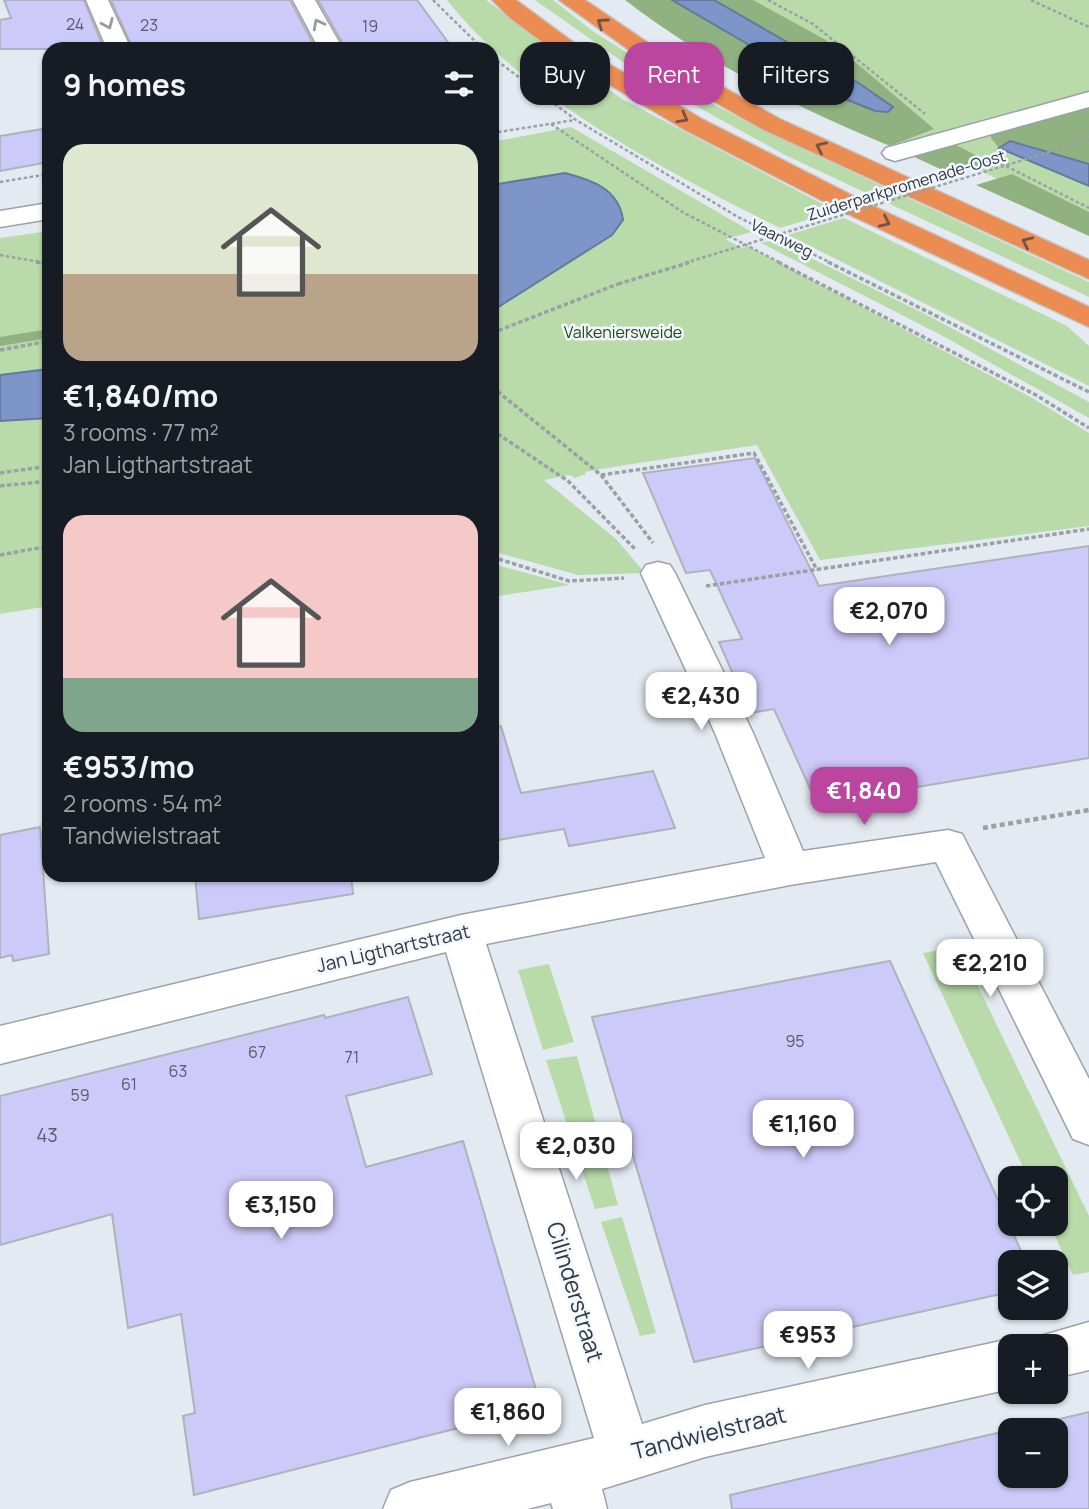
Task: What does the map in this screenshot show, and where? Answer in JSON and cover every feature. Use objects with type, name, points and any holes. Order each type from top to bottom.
[{"type":"highway","points":[[503,0],[553,39],[698,127],[835,199],[1089,318]]},
{"type":"highway","points":[[570,0],[658,60],[771,124],[1089,271]]},
{"type":"street","points":[[97,0],[116,42]]},
{"type":"street","points":[[304,0],[327,42]]},
{"type":"street","points":[[895,153],[951,135],[1089,99]]},
{"type":"street","points":[[0,219],[42,212]]},
{"type":"street","points":[[666,586],[734,733],[790,869]]},
{"type":"street","points":[[948,845],[1089,1125]]},
{"type":"street","name":"Jan Ligthartstraat","points":[[0,1045],[461,932],[790,869],[948,845]]},
{"type":"street","name":"Cilinderstraat","points":[[461,932],[625,1453]]},
{"type":"street","points":[[1068,1351],[1089,1346]]},
{"type":"street","name":"Tandwielstraat","points":[[410,1509],[575,1490],[625,1453],[705,1431],[998,1367]]},
{"type":"path","points":[[433,0],[475,42]]},
{"type":"path","points":[[768,0],[813,24],[951,135],[1089,208]]},
{"type":"path","points":[[1031,0],[1089,27]]},
{"type":"path","name":"Vaanweg","points":[[499,62],[576,120],[738,217],[1089,392]]},
{"type":"path","points":[[499,133],[576,120]]},
{"type":"path","points":[[551,124],[684,213],[1036,394],[1089,428]]},
{"type":"path","name":"Zuiderparkpromenade-Oost","points":[[499,330],[618,284],[1089,141]]},
{"type":"path","points":[[0,182],[42,175]]},
{"type":"path","points":[[0,255],[42,263]]},
{"type":"path","points":[[0,349],[42,342]]},
{"type":"path","points":[[499,393],[601,475],[673,569],[666,586]]},
{"type":"path","points":[[499,435],[568,481],[666,586]]},
{"type":"path","points":[[601,475],[754,453],[817,570]]},
{"type":"path","points":[[0,473],[42,467]]},
{"type":"path","points":[[0,486],[42,482]]},
{"type":"path","points":[[499,559],[569,581],[605,580],[666,586],[711,584],[1089,529]]},
{"type":"path","points":[[0,555],[42,547]]},
{"type":"path","points":[[948,845],[980,829],[1089,810]]},
{"type":"green space","points":[[447,0],[486,0],[544,42],[520,42],[520,73],[499,54],[499,42],[486,42]]},
{"type":"green space","points":[[535,0],[553,0],[594,32],[624,51],[624,63],[610,53],[610,42],[595,42]]},
{"type":"green space","points":[[625,0],[672,0],[744,42],[738,42],[738,74],[724,66],[724,42],[685,42]]},
{"type":"green space","points":[[665,0],[1089,0],[1089,221],[944,154],[916,149],[822,105],[854,105],[854,42],[738,42],[738,66],[724,59],[724,42],[702,42]]},
{"type":"green space","points":[[714,0],[753,0],[828,42],[787,42]]},
{"type":"green space","points":[[854,61],[934,129],[890,146],[798,105],[854,105],[854,102],[892,108],[854,81]]},
{"type":"green space","points":[[610,90],[624,100],[624,105],[633,105],[836,211],[780,228],[691,182],[563,105],[610,105]]},
{"type":"green space","points":[[1089,104],[1089,164],[1011,141],[999,148],[991,138],[991,132]]},
{"type":"green space","points":[[694,105],[715,105],[802,149],[1089,282],[1089,297],[785,155]]},
{"type":"green space","name":"Valkeniersweide","points":[[571,127],[752,232],[725,239],[742,248],[748,246],[1034,399],[1089,433],[1089,526],[820,560],[757,445],[606,468],[585,472],[586,474],[575,478],[570,475],[544,480],[616,539],[645,573],[578,575],[499,553],[499,141]]},
{"type":"green space","points":[[956,145],[991,163],[953,175],[910,155]]},
{"type":"green space","points":[[1012,174],[1089,212],[1089,236],[976,185]]},
{"type":"green space","points":[[844,218],[1067,326],[1089,346],[1089,386],[788,235]]},
{"type":"green space","points":[[42,232],[42,607],[0,614],[0,238]]},
{"type":"green space","points":[[774,240],[927,315],[1089,402],[1089,418],[941,335],[761,243]]},
{"type":"green space","points":[[42,330],[42,339],[0,346],[0,337]]},
{"type":"green space","points":[[499,566],[570,585],[499,596]]},
{"type":"green space","points":[[959,947],[1065,1166],[1022,1166],[923,953]]},
{"type":"green space","points":[[549,964],[574,1042],[543,1050],[518,970]]},
{"type":"green space","points":[[577,1056],[618,1205],[595,1209],[546,1060]]},
{"type":"green space","points":[[1068,1173],[1089,1216],[1089,1272],[1073,1275],[1068,1264],[1068,1250],[1061,1250],[1055,1236],[1068,1236]]},
{"type":"green space","points":[[622,1217],[656,1333],[640,1336],[601,1222]]},
{"type":"water","points":[[672,0],[714,0],[787,42],[744,42]]},
{"type":"water","points":[[854,81],[893,107],[888,112],[875,111],[854,102]]},
{"type":"water","points":[[1010,141],[1089,164],[1089,186],[999,148]]},
{"type":"water","points":[[565,173],[594,183],[610,193],[623,220],[612,235],[499,307],[499,184]]},
{"type":"water","points":[[42,370],[42,418],[0,421],[0,375]]},
{"type":"building","points":[[4,0],[84,0],[101,42],[42,42],[42,49],[0,49],[0,20],[11,18]]},
{"type":"building","points":[[111,0],[290,0],[312,42],[130,42]]},
{"type":"building","points":[[318,0],[417,0],[448,42],[342,42]]},
{"type":"building","points":[[42,129],[42,163],[0,171],[0,136]]},
{"type":"building","points":[[755,458],[819,586],[1089,546],[1089,758],[817,804],[774,709],[750,713],[719,642],[742,639],[710,570],[686,573],[643,473]]},
{"type":"building","points":[[499,726],[521,793],[653,771],[675,828],[569,846],[564,829],[499,840]]},
{"type":"building","points":[[40,827],[49,954],[13,961],[12,955],[0,958],[0,835]]},
{"type":"building","points":[[196,882],[352,882],[353,894],[199,919]]},
{"type":"building","points":[[890,961],[998,1200],[998,1236],[1014,1236],[1021,1250],[998,1250],[998,1295],[694,1362],[592,1017]]},
{"type":"building","points":[[408,997],[432,1074],[346,1096],[366,1167],[463,1141],[541,1407],[194,1495],[183,1416],[195,1413],[181,1314],[128,1328],[112,1214],[0,1245],[0,1096],[324,1015],[325,1018]]},
{"type":"building","points":[[1089,1412],[1089,1509],[732,1509],[730,1495],[998,1433],[998,1488],[1068,1488],[1068,1418],[1064,1418]]}]
